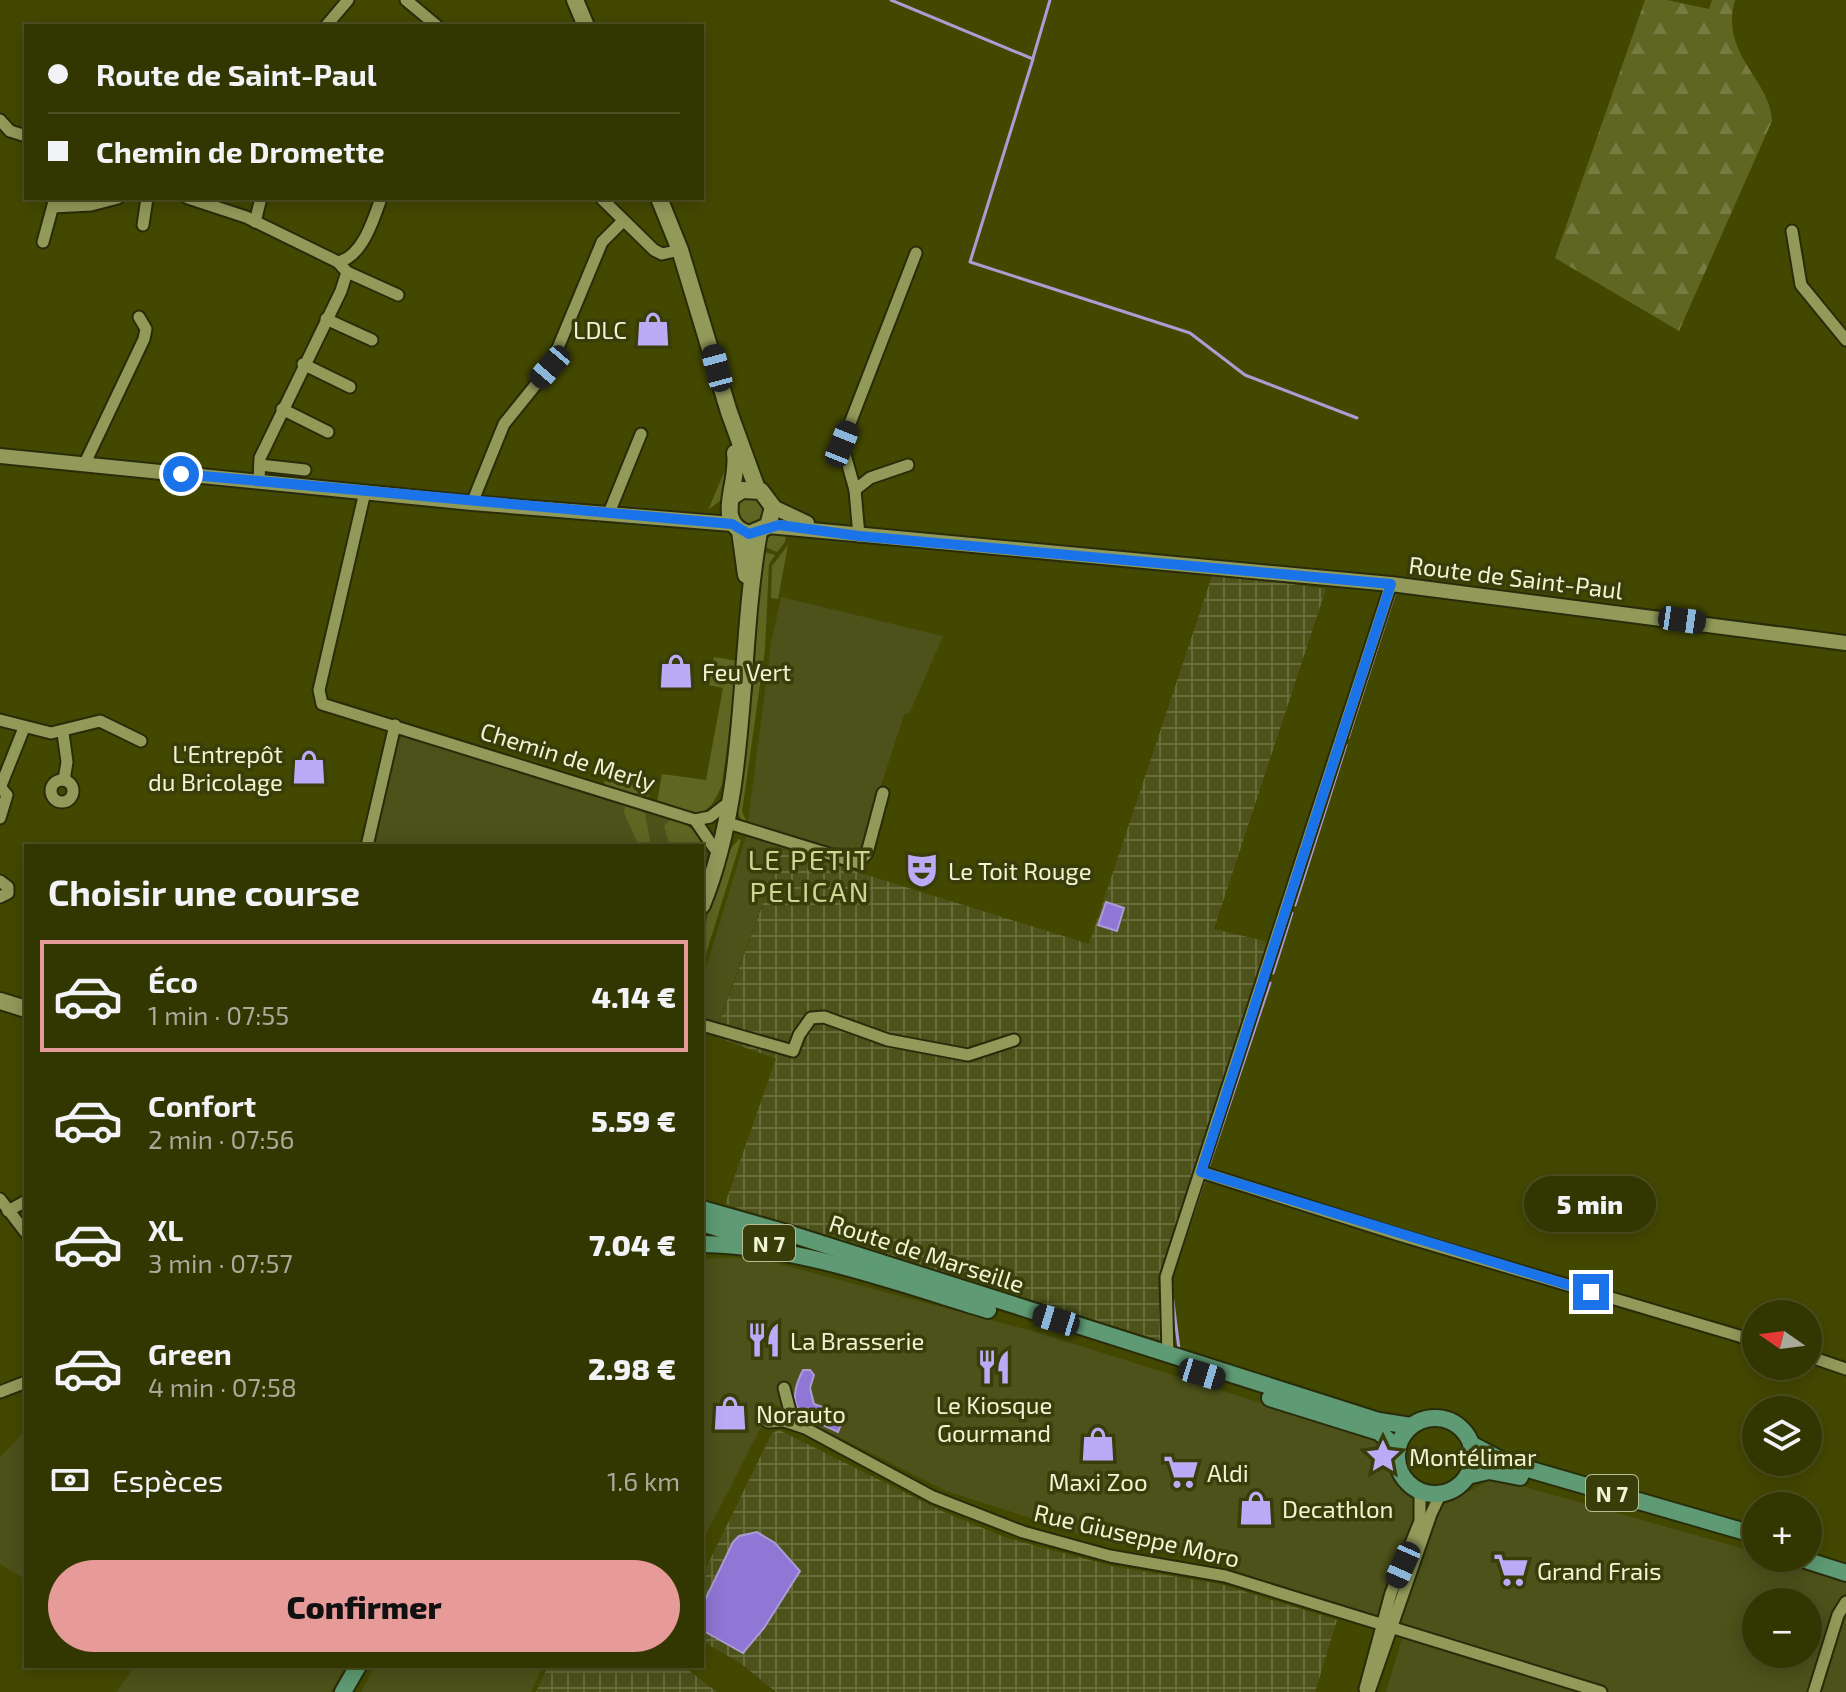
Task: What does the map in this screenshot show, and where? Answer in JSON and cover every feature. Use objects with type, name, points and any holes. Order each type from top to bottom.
[{"type":"main road","points":[[575,0],[585,24]]},
{"type":"main road","points":[[660,200],[680,250],[729,412],[757,489],[769,498],[773,507],[763,529],[749,605],[735,765],[717,866],[704,899]]},
{"type":"main road","points":[[729,412],[737,462],[731,500],[749,605]]},
{"type":"main road","points":[[731,500],[742,490],[757,489]]},
{"type":"main road","points":[[736,528],[763,529]]},
{"type":"main road","points":[[704,895],[714,848],[726,815]]},
{"type":"main road","points":[[0,1001],[24,1008]]},
{"type":"main road","name":"Route de Marseille","points":[[704,1210],[794,1235],[1379,1421],[1411,1426]]},
{"type":"main road","name":"N 7","points":[[704,1224],[835,1266]]},
{"type":"main road","name":"N 7","points":[[704,1244],[736,1246],[835,1266]]},
{"type":"main road","name":"Route de Marseille","points":[[835,1266],[1152,1358],[1312,1413],[1368,1427],[1379,1432],[1398,1449]]},
{"type":"main road","points":[[1433,1418],[1449,1421],[1462,1429],[1471,1444],[1473,1455],[1467,1476],[1457,1487],[1441,1493],[1420,1491],[1402,1475],[1398,1449],[1411,1426],[1433,1418]]},
{"type":"main road","name":"N 7","points":[[1471,1444],[1507,1463],[1742,1531]]},
{"type":"main road","name":"N 7","points":[[1467,1476],[1489,1471],[1506,1473],[1742,1541]]},
{"type":"main road","points":[[1822,1554],[1846,1561]]},
{"type":"main road","points":[[1822,1565],[1846,1573]]},
{"type":"main road","points":[[343,1692],[357,1668]]},
{"type":"main road","points":[[352,1692],[366,1668]]},
{"type":"street","points":[[328,24],[348,0]]},
{"type":"street","points":[[406,0],[435,24]]},
{"type":"street","points":[[0,120],[10,131],[24,135]]},
{"type":"street","points":[[43,242],[54,202],[91,205],[110,200]]},
{"type":"street","points":[[143,225],[147,200]]},
{"type":"street","points":[[194,200],[255,222],[338,262],[347,272],[398,295]]},
{"type":"street","points":[[255,222],[260,200]]},
{"type":"street","points":[[338,262],[352,257],[373,221],[380,200]]},
{"type":"street","points":[[603,200],[654,250],[662,254],[680,250]]},
{"type":"street","points":[[472,503],[504,424],[550,367],[602,242],[623,221]]},
{"type":"street","points":[[1792,231],[1801,285],[1846,340]]},
{"type":"street","points":[[852,536],[855,490],[842,444],[916,253]]},
{"type":"street","points":[[259,473],[282,409],[347,272]]},
{"type":"street","points":[[85,463],[144,339],[146,329],[139,317]]},
{"type":"street","points":[[326,319],[372,340]]},
{"type":"street","points":[[303,364],[350,387]]},
{"type":"street","points":[[282,409],[328,432]]},
{"type":"street","points":[[609,513],[641,434]]},
{"type":"street","points":[[0,456],[259,473],[365,492],[685,520],[736,528]]},
{"type":"street","points":[[855,490],[870,478],[908,465]]},
{"type":"street","points":[[259,473],[305,470]]},
{"type":"street","name":"Chemin de Merly","points":[[365,492],[320,700],[322,704],[695,820]]},
{"type":"street","points":[[685,520],[712,515],[731,500]]},
{"type":"street","name":"Route de Saint-Paul","points":[[773,507],[813,526],[852,536]]},
{"type":"street","name":"Route de Saint-Paul","points":[[763,529],[791,526],[852,536],[1391,584],[1846,643]]},
{"type":"street","points":[[1168,1355],[1166,1277],[1391,584]]},
{"type":"street","points":[[0,720],[24,728],[63,733],[100,721],[141,741]]},
{"type":"street","points":[[367,844],[395,725]]},
{"type":"street","points":[[0,818],[7,795],[0,788],[24,728]]},
{"type":"street","points":[[63,733],[67,762],[64,780]]},
{"type":"street","points":[[714,848],[695,820],[726,815],[858,863],[867,853],[883,793]]},
{"type":"street","points":[[0,881],[8,887],[8,893],[0,897]]},
{"type":"street","points":[[704,1026],[793,1051],[811,1018],[824,1017],[888,1040],[968,1055],[1014,1040]]},
{"type":"street","points":[[1201,1172],[1742,1337]]},
{"type":"street","points":[[0,1199],[24,1231]]},
{"type":"street","points":[[8,1211],[24,1202]]},
{"type":"street","points":[[1822,1361],[1846,1369]]},
{"type":"street","points":[[0,1392],[24,1383]]},
{"type":"street","points":[[784,1388],[790,1411],[805,1428]]},
{"type":"street","name":"Rue Giuseppe Moro","points":[[768,1422],[784,1421],[805,1428],[933,1497],[1023,1532],[1110,1556],[1225,1576],[1599,1692]]},
{"type":"street","points":[[1367,1692],[1379,1667],[1391,1593],[1420,1521],[1420,1491]]},
{"type":"street","points":[[1367,1692],[1387,1624],[1441,1493]]},
{"type":"street","points":[[1814,1692],[1838,1615],[1846,1601]]},
{"type":"shaded area","points":[[1213,573],[1326,589],[1214,929],[1269,942],[1158,1279],[1162,1341],[725,1204],[776,1059],[714,1036],[783,849],[1089,944]]},
{"type":"shaded area","points":[[781,597],[943,636],[910,712],[904,715],[860,850],[845,855],[783,848],[718,1023],[704,1019],[704,974],[746,837],[771,644]]},
{"type":"shaded area","points":[[407,734],[684,823],[694,831],[698,844],[371,844],[396,741]]},
{"type":"shaded area","points":[[1106,902],[1124,908],[1117,931],[1098,925]]},
{"type":"shaded area","points":[[704,1259],[768,1261],[1043,1334],[1375,1439],[1403,1492],[1446,1504],[1493,1478],[1742,1548],[1742,1572],[1822,1572],[1846,1579],[1846,1692],[1386,1692],[1403,1635],[1196,1555],[1108,1543],[946,1491],[773,1404],[704,1538]]},
{"type":"shaded area","points":[[803,1370],[810,1370],[814,1375],[810,1388],[814,1404],[845,1415],[838,1432],[806,1416],[796,1403],[797,1384]]},
{"type":"shaded area","points":[[779,1430],[946,1513],[1007,1538],[1112,1566],[1220,1584],[1337,1620],[1315,1692],[776,1692],[740,1663],[704,1642],[704,1572],[772,1433]]},
{"type":"shaded area","points":[[24,1432],[24,1579],[0,1564],[0,1457]]},
{"type":"shaded area","points":[[757,1532],[775,1543],[800,1571],[764,1628],[743,1653],[704,1631],[704,1602],[733,1542],[739,1536]]},
{"type":"shaded area","points":[[134,1668],[345,1668],[331,1692],[116,1692]]},
{"type":"shaded area","points":[[374,1668],[542,1668],[531,1692],[361,1692]]},
{"type":"shaded area","points":[[547,1668],[686,1668],[717,1692],[536,1692]]},
{"type":"green space","points":[[1645,0],[1667,0],[1709,9],[1712,0],[1735,0],[1732,19],[1734,36],[1739,51],[1764,92],[1772,121],[1679,331],[1555,258]]},
{"type":"green space","points":[[729,461],[726,496],[708,510]]},
{"type":"green space","points":[[750,497],[760,501],[764,511],[760,521],[750,525],[740,521],[736,511],[740,501]]},
{"type":"green space","points":[[787,529],[785,542],[777,552],[763,546],[772,532]]},
{"type":"green space","points":[[788,545],[778,599],[771,598],[772,566]]},
{"type":"green space","points":[[761,551],[775,555],[769,564],[765,649],[742,812],[746,820],[742,821],[736,808],[754,683]]},
{"type":"green space","points":[[714,657],[738,661],[722,785],[710,806],[698,813],[657,802],[662,774],[706,780],[723,688],[709,685]]},
{"type":"green space","points":[[605,777],[651,788],[648,797],[604,786]]},
{"type":"green space","points":[[625,805],[645,813],[651,844],[638,844],[624,813]]},
{"type":"green space","points":[[671,819],[682,823],[697,833],[703,844],[669,844],[664,826]]},
{"type":"green space","points":[[741,840],[704,960],[704,936],[711,899],[730,850]]},
{"type":"waterway","points":[[891,0],[1033,59],[970,262],[1190,333],[1245,375],[1357,418]]},
{"type":"waterway","points":[[1033,58],[1050,0]]},
{"type":"waterway","points":[[1348,738],[1394,595]]},
{"type":"waterway","points":[[1295,905],[1346,745]]},
{"type":"waterway","points":[[1273,973],[1292,913]]},
{"type":"waterway","points":[[1208,1168],[1270,983]]},
{"type":"waterway","points":[[1171,1279],[1204,1180]]},
{"type":"waterway","points":[[1172,1294],[1179,1349]]},
{"type":"place","name":"LDLC","points":[[653,329]]},
{"type":"place","name":"Feu Vert","points":[[676,671]]},
{"type":"place","name":"L'Entrepôt du Bricolage","points":[[309,767]]},
{"type":"place","name":"Le Toit Rouge","points":[[922,870]]},
{"type":"place","name":"La Brasserie","points":[[764,1340]]},
{"type":"place","name":"Le Kiosque Gourmand","points":[[994,1367]]},
{"type":"place","name":"Norauto","points":[[730,1413]]},
{"type":"place","name":"Maxi Zoo","points":[[1098,1444]]},
{"type":"place","name":"Montélimar","points":[[1383,1456]]},
{"type":"place","name":"Aldi","points":[[1181,1472]]},
{"type":"place","name":"Decathlon","points":[[1256,1508]]},
{"type":"place","name":"Grand Frais","points":[[1511,1570]]},
{"type":"district","name":"LE PETIT PELICAN","points":[[810,875]]},
{"type":"route","points":[[181,474],[472,503],[732,524],[749,534],[779,525],[859,536],[1391,584],[1201,1172],[1591,1292]]}]
